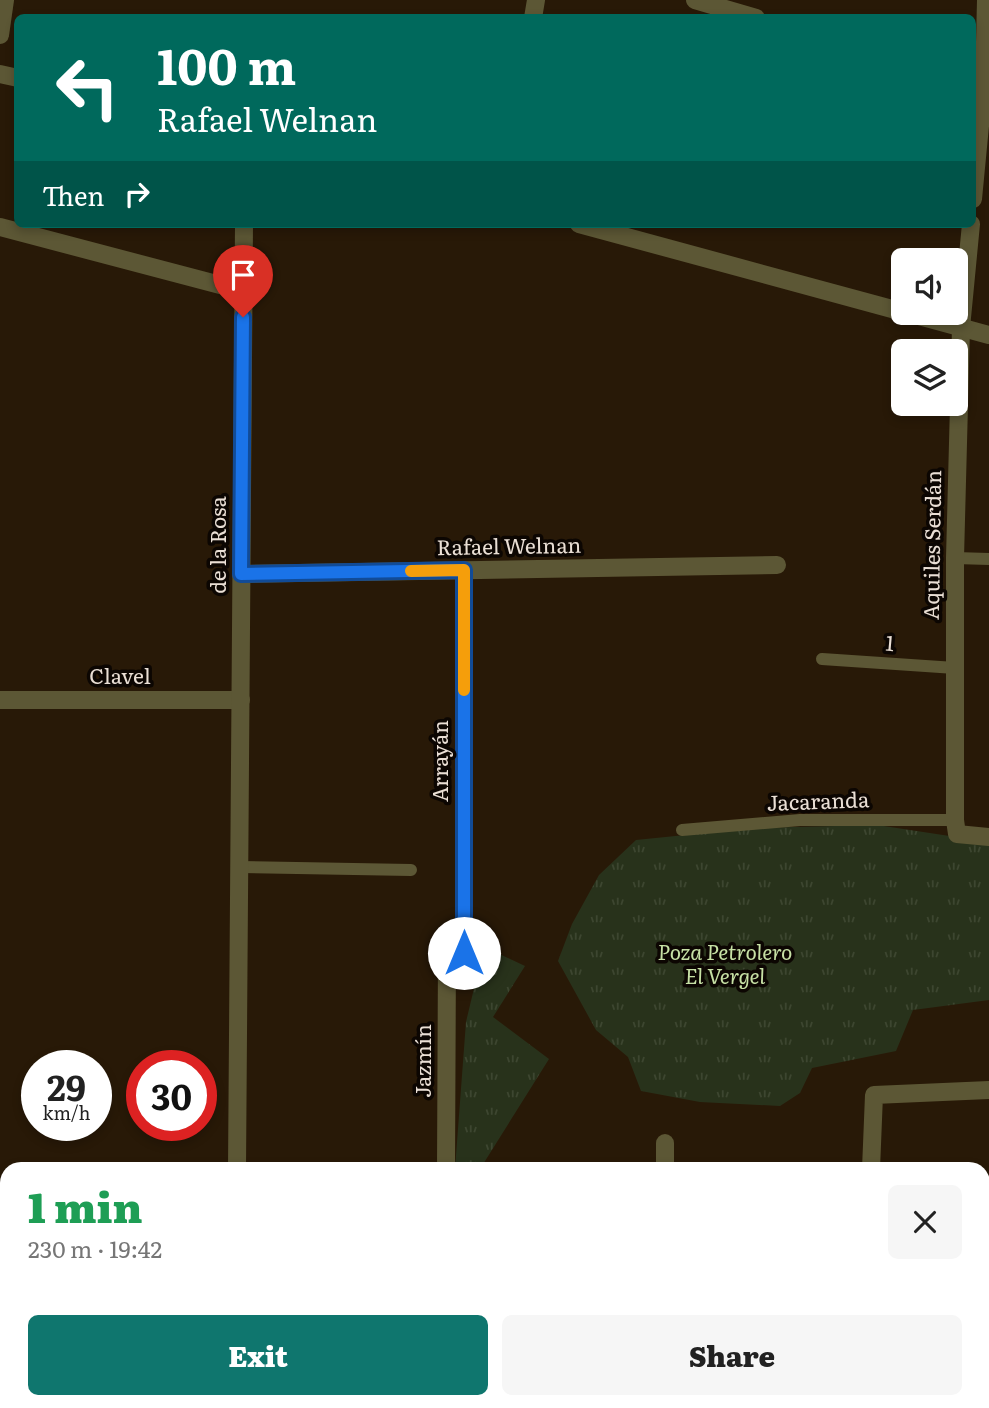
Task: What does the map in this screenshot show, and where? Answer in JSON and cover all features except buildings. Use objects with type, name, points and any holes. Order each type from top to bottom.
[{"type":"street","points":[[0,34],[5,0]]},
{"type":"street","points":[[695,0],[742,14]]},
{"type":"street","points":[[976,160],[986,0]]},
{"type":"street","points":[[0,227],[243,291]]},
{"type":"street","name":"de la Rosa","points":[[237,1162],[244,228]]},
{"type":"street","points":[[594,228],[891,309]]},
{"type":"street","name":"Aquiles Serdán","points":[[956,820],[955,558],[961,328],[971,228]]},
{"type":"street","points":[[950,325],[989,335]]},
{"type":"street","name":"Rafael Welnan","points":[[241,574],[777,565]]},
{"type":"street","name":"Arrayán","points":[[455,953],[464,570]]},
{"type":"street","name":"Clavel","points":[[0,700],[240,700]]},
{"type":"street","points":[[956,820],[957,834],[989,837]]},
{"type":"street","name":"Jazmín","points":[[446,1162],[455,953]]},
{"type":"street","points":[[871,1162],[874,1095],[989,1090]]},
{"type":"street","points":[[665,1143],[666,1162]]},
{"type":"lane","points":[[955,558],[989,559]]},
{"type":"lane","name":"1","points":[[822,659],[955,668]]},
{"type":"lane","name":"Jacaranda","points":[[682,830],[800,820],[956,820]]},
{"type":"lane","points":[[239,867],[411,870]]},
{"type":"green space","name":"Poza Petrolero El Vergel","points":[[877,825],[989,842],[989,1000],[913,1010],[896,1051],[812,1068],[800,1093],[780,1106],[700,1102],[641,1091],[628,1057],[596,1030],[558,961],[572,924],[599,875],[636,840],[755,828]]},
{"type":"green space","points":[[489,949],[525,966],[493,1017],[549,1059],[484,1162],[456,1162],[466,1022],[476,980]]},
{"type":"slow traffic","points":[[411,571],[464,570],[464,690]]},
{"type":"route","points":[[243,317],[241,574],[464,570],[464,953]]}]
